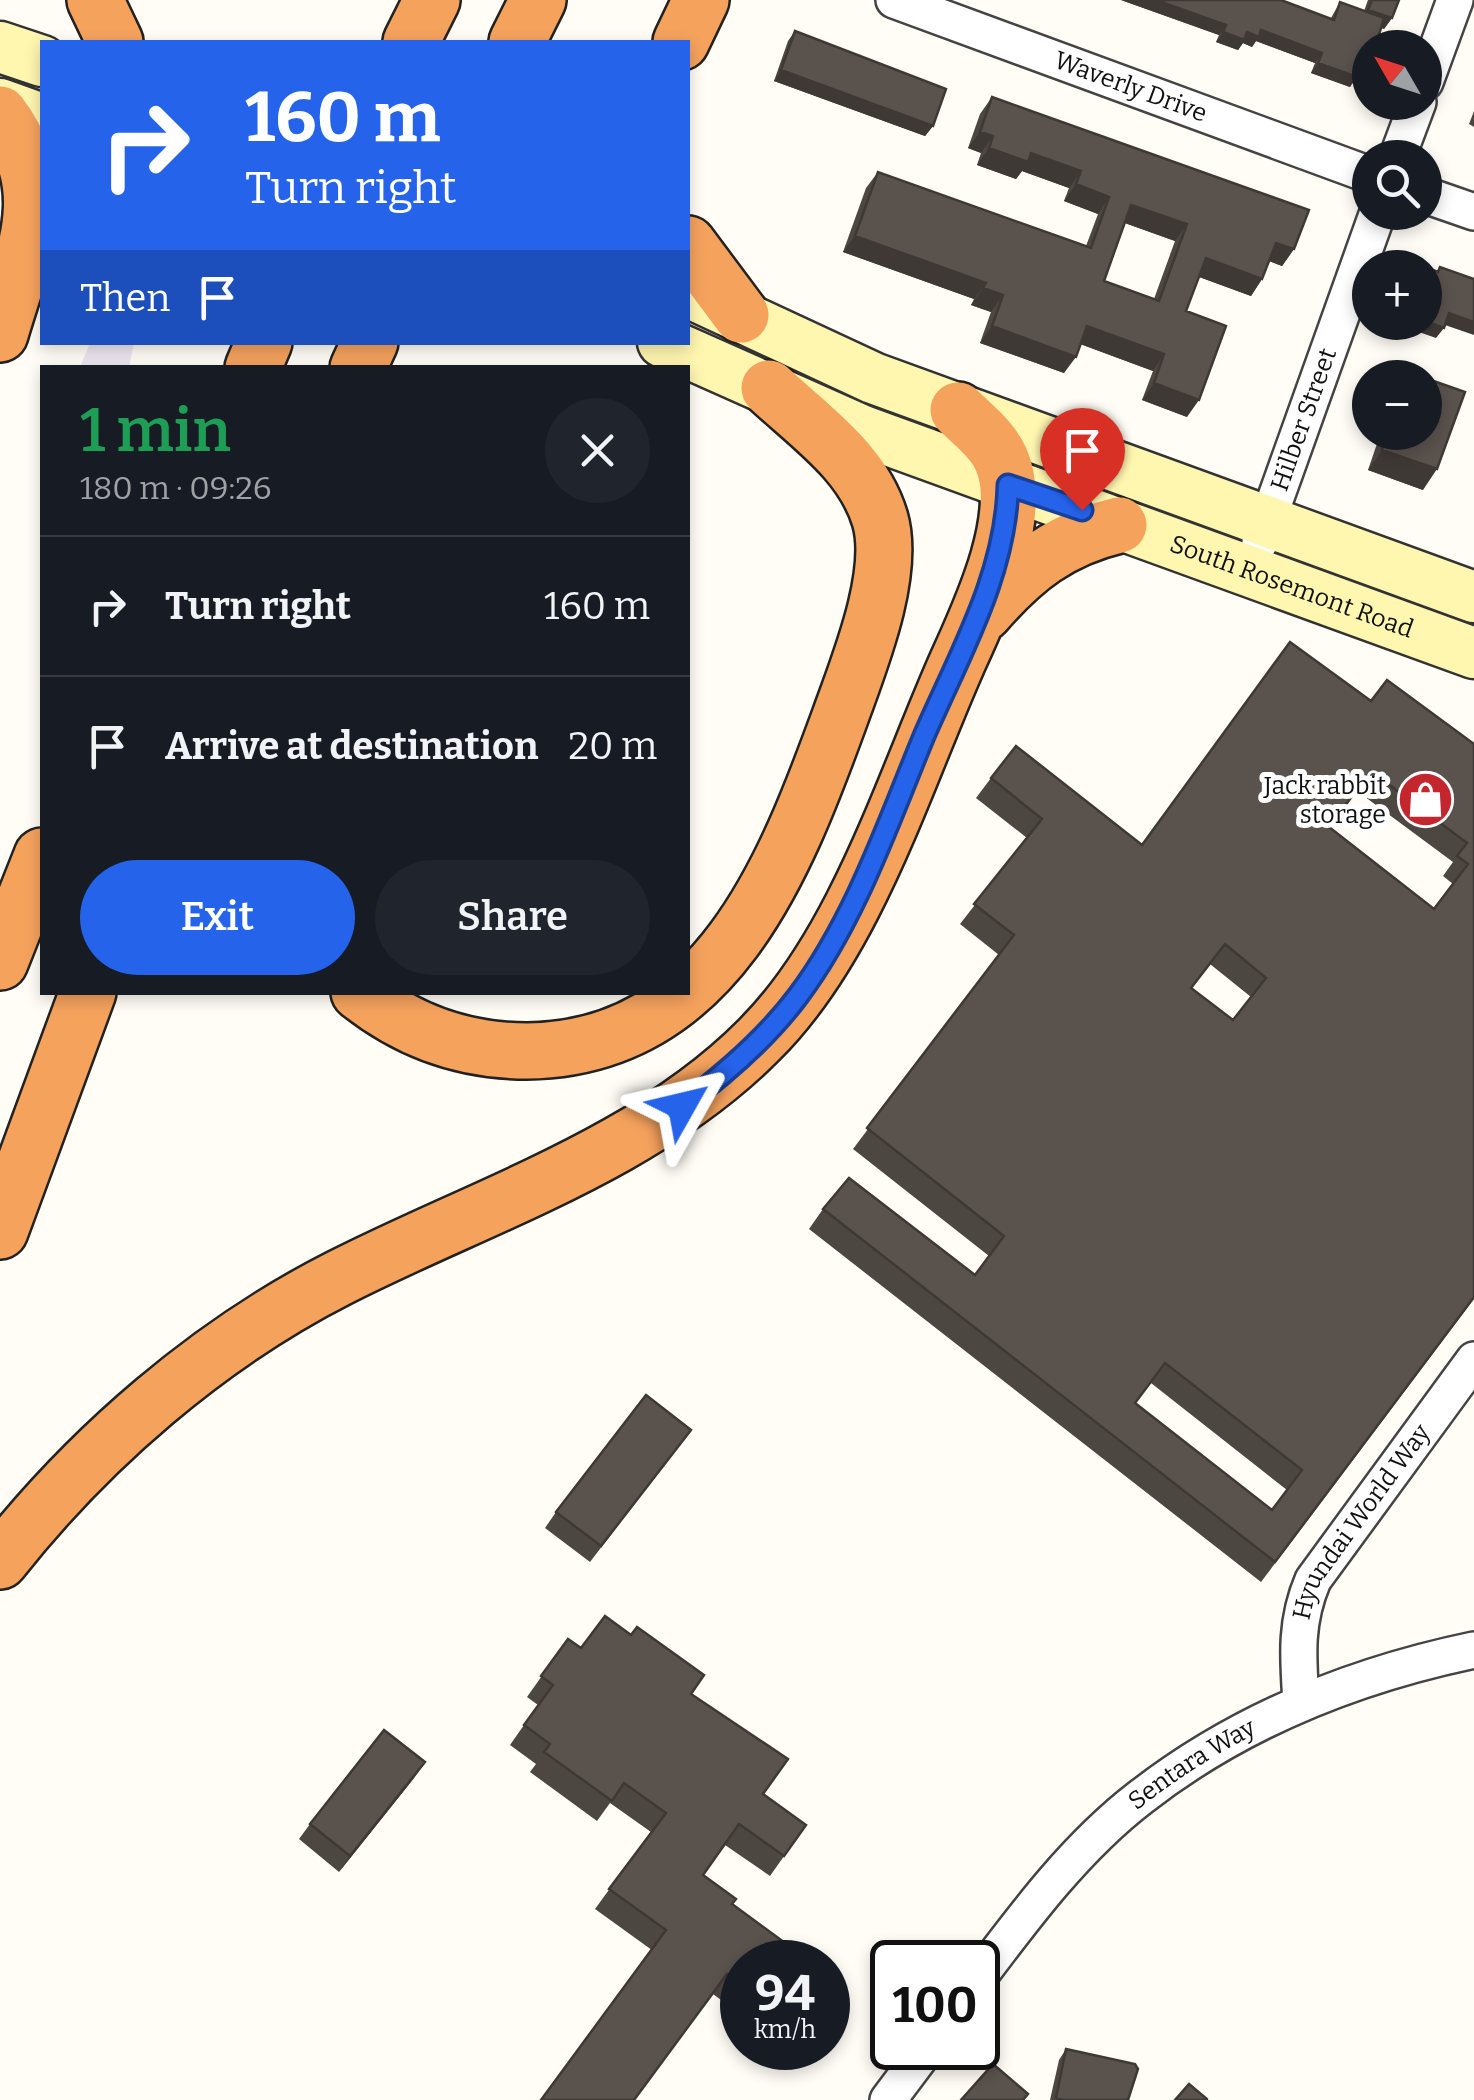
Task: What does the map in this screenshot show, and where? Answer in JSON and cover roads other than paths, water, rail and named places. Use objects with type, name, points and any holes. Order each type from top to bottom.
[{"type":"highway","points":[[95,0],[114,40]]},
{"type":"highway","points":[[408,40],[419,0]]},
{"type":"highway","points":[[408,40],[432,0]]},
{"type":"highway","points":[[518,40],[538,0]]},
{"type":"highway","points":[[682,40],[701,0]]},
{"type":"highway","points":[[0,114],[25,152],[32,176],[32,214],[0,334]]},
{"type":"highway","points":[[690,247],[741,316]]},
{"type":"highway","points":[[690,989],[730,948],[779,862],[818,779],[873,616],[882,558],[882,524],[870,491],[854,467],[768,388]]},
{"type":"highway","points":[[0,1562],[78,1476],[211,1357],[339,1278],[632,1136],[707,1087],[762,1038],[799,994],[840,924],[885,833],[995,568],[1008,485],[991,442],[958,410]]},
{"type":"highway","points":[[975,622],[1032,562],[1079,534],[1120,525]]},
{"type":"highway","points":[[0,962],[40,861]]},
{"type":"highway","points":[[0,1230],[87,995]]},
{"type":"highway","points":[[363,995],[430,1034],[500,1051],[556,1050],[596,1043],[641,1025],[682,995]]},
{"type":"main road","points":[[0,47],[40,61]]},
{"type":"main road","points":[[0,104],[40,118]]},
{"type":"main road","name":"South Rosemont Road","points":[[690,293],[874,378],[1474,597]]},
{"type":"main road","name":"South Rosemont Road","points":[[670,345],[863,430],[1474,652]]},
{"type":"street","name":"Waverly Drive","points":[[894,0],[1352,169]]},
{"type":"street","points":[[1442,36],[1455,0]]},
{"type":"street","points":[[1442,201],[1474,212]]},
{"type":"street","name":"Hilber Street","points":[[1250,572],[1372,230]]},
{"type":"street","name":"Hyundai World Way","points":[[1302,1702],[1296,1637],[1301,1608],[1313,1580],[1474,1360]]},
{"type":"street","name":"Sentara Way","points":[[1000,1950],[1057,1879],[1139,1798],[1207,1752],[1302,1702],[1366,1678],[1474,1650]]},
{"type":"street","points":[[888,2100],[910,2070]]},
{"type":"place","name":"Jack rabbit storage","points":[[1425,800]]}]
